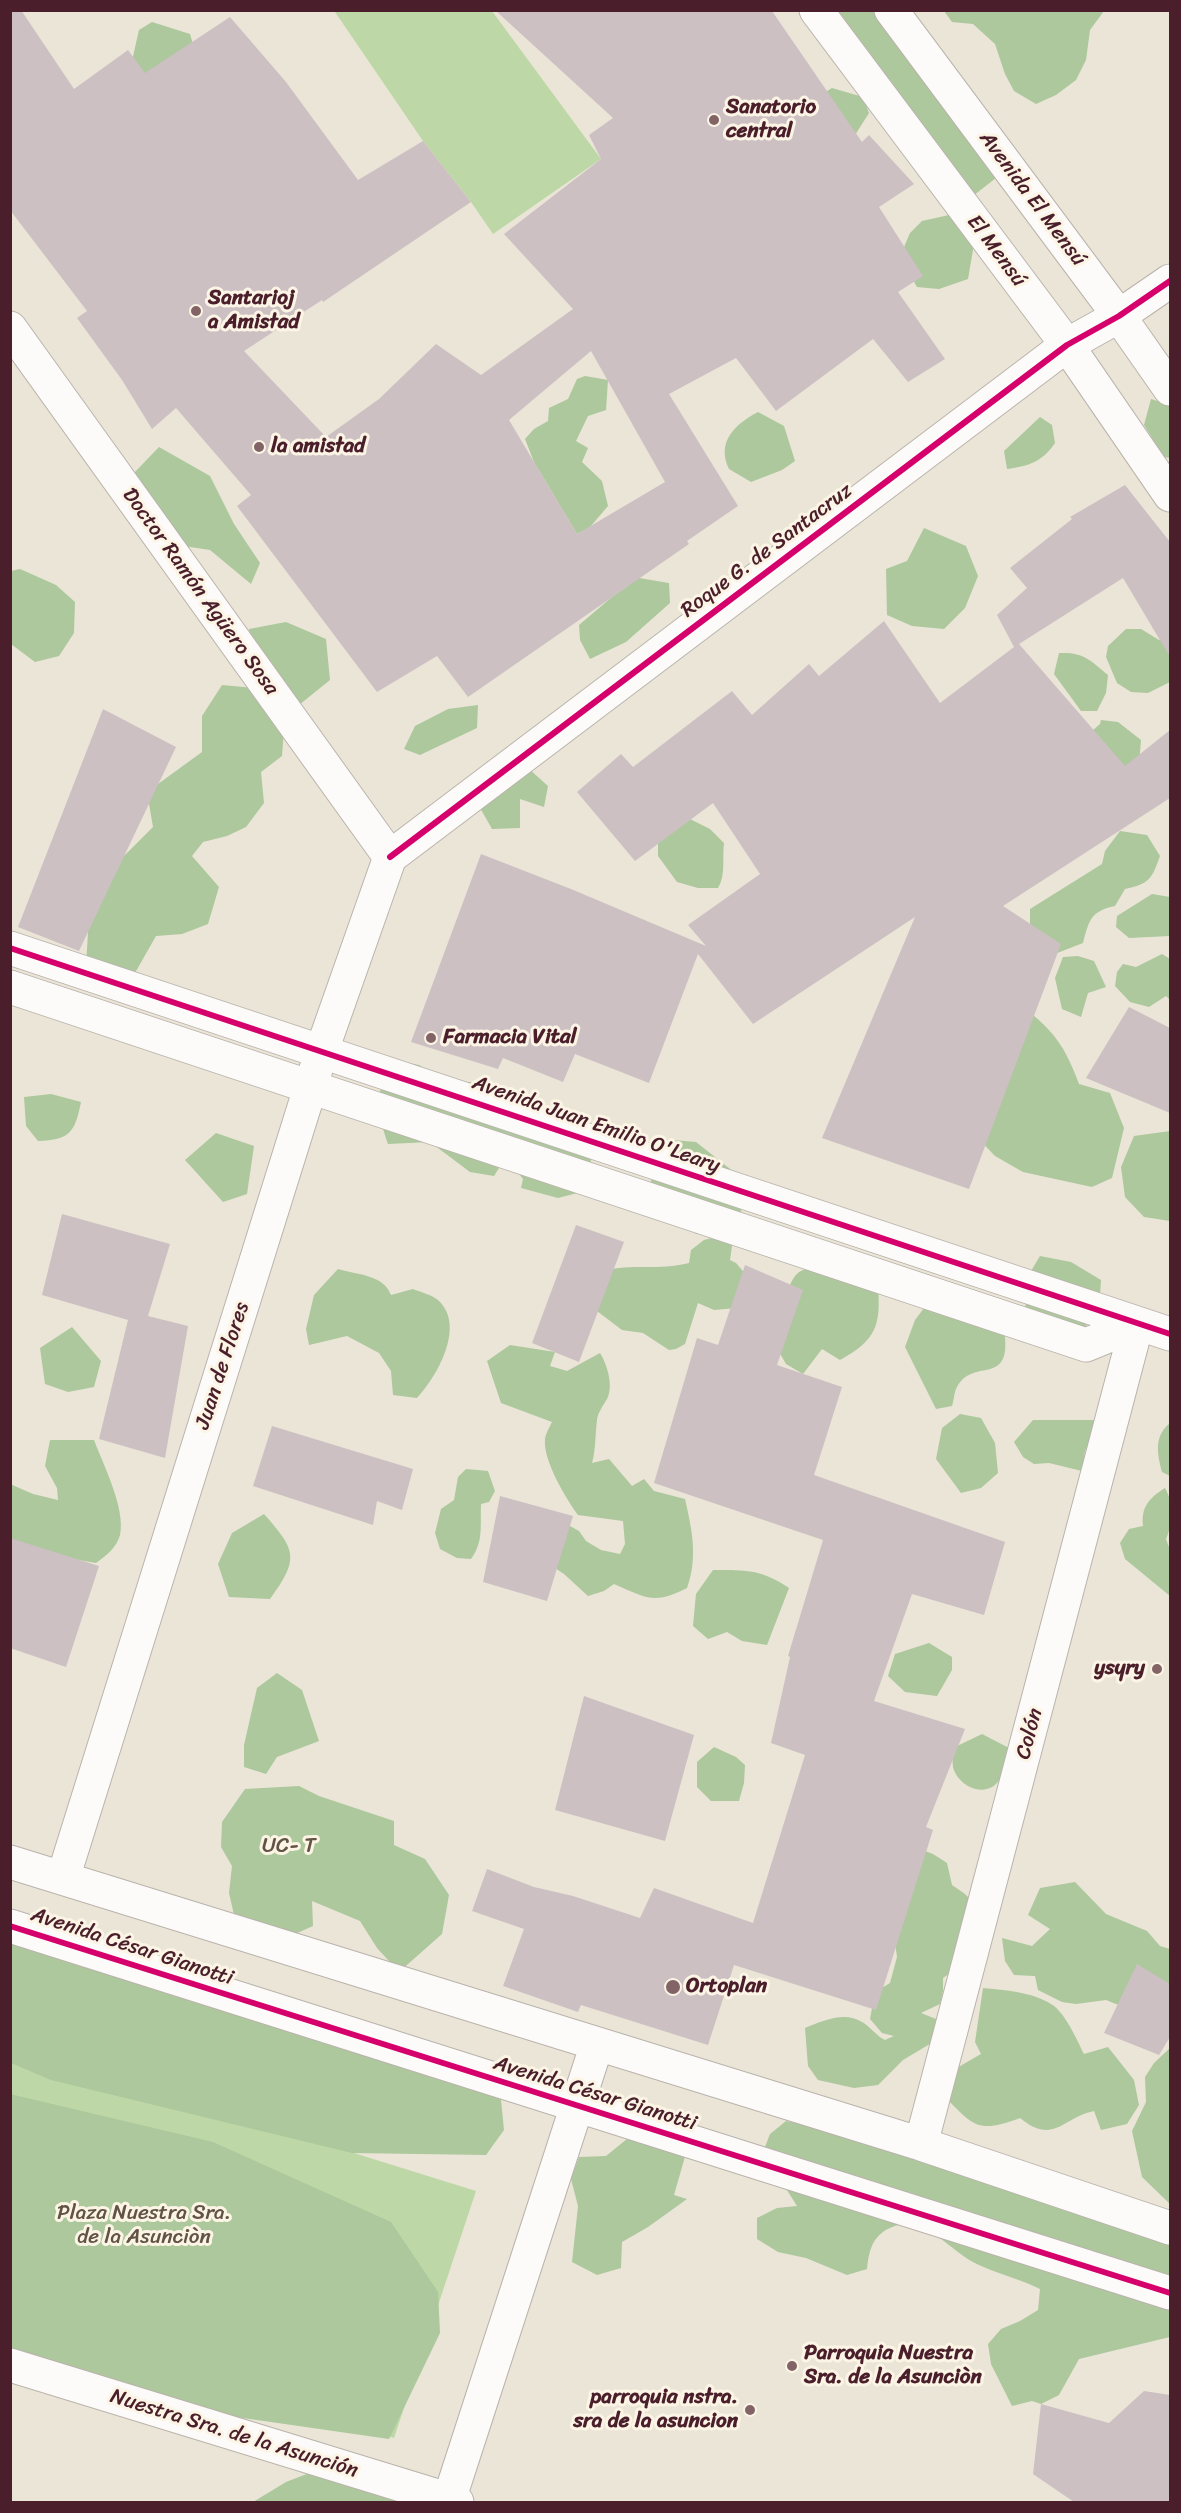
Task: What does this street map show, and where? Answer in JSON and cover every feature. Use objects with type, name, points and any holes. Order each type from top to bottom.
[{"type":"street","name":"El Mensú","points":[[816,10],[1066,345],[1170,495]]},
{"type":"street","name":"Avenida El Mensú","points":[[891,10],[1170,388]]},
{"type":"street","name":"Roque G. de Santacruz","points":[[390,857],[1066,345],[1119,316],[1170,281]]},
{"type":"street","name":"Doctor Ramón Agüero Sosa","points":[[10,328],[390,857]]},
{"type":"street","name":"Juan de Flores","points":[[63,1878],[322,1050],[390,857]]},
{"type":"street","name":"Avenida Juan Emilio O'Leary","points":[[10,948],[1170,1334]]},
{"type":"street","points":[[10,987],[311,1085],[1086,1345],[1137,1324]]},
{"type":"street","name":"Colón","points":[[921,2144],[1137,1324]]},
{"type":"street","name":"Avenida César Gianotti","points":[[10,1862],[921,2144],[1170,2228]]},
{"type":"street","name":"Avenida César Gianotti","points":[[10,1926],[1170,2293]]},
{"type":"street","points":[[453,2501],[597,2044]]},
{"type":"street","name":"Nuestra Sra. de la Asunción","points":[[10,2365],[453,2501]]},
{"type":"green space","points":[[340,10],[492,11],[601,159],[493,234],[423,141],[335,12]]},
{"type":"green space","points":[[1104,10],[1090,30],[1086,60],[1076,80],[1056,95],[1036,104],[1014,91],[1005,74],[995,44],[973,24],[952,22],[944,11]]},
{"type":"green space","points":[[819,11],[906,11],[1002,168],[996,178],[969,199],[860,65],[869,52],[853,52]]},
{"type":"green space","points":[[152,22],[190,34],[197,58],[168,90],[131,65],[139,30]]},
{"type":"green space","points":[[832,88],[863,97],[869,113],[855,135],[817,97]]},
{"type":"green space","points":[[949,215],[963,227],[974,244],[968,279],[939,289],[917,287],[905,266],[904,247],[910,233],[922,221]]},
{"type":"green space","points":[[585,376],[608,380],[606,410],[588,416],[576,441],[588,448],[582,462],[602,481],[608,506],[590,527],[577,534],[534,462],[525,439],[534,429],[548,421],[549,408],[568,399],[577,379]]},
{"type":"green space","points":[[1151,399],[1170,405],[1170,458],[1164,457],[1144,425]]},
{"type":"green space","points":[[758,412],[784,426],[795,461],[782,470],[751,482],[729,469],[725,450],[726,442],[735,428]]},
{"type":"green space","points":[[1040,417],[1052,425],[1055,443],[1040,459],[1007,469],[1004,451]]},
{"type":"green space","points":[[159,447],[210,476],[234,524],[260,563],[251,584],[210,550],[157,542],[134,473]]},
{"type":"green space","points":[[924,528],[966,546],[978,576],[965,608],[944,629],[912,626],[887,615],[886,569],[907,561]]},
{"type":"green space","points":[[20,569],[56,585],[75,602],[74,633],[59,656],[35,662],[11,644],[11,571]]},
{"type":"green space","points":[[639,578],[669,583],[670,603],[626,642],[590,659],[580,640],[579,625]]},
{"type":"green space","points":[[286,622],[326,639],[330,680],[299,705],[252,663],[249,629]]},
{"type":"green space","points":[[1126,629],[1141,629],[1159,640],[1170,636],[1170,682],[1148,693],[1131,692],[1117,683],[1106,657],[1108,646]]},
{"type":"green space","points":[[1059,653],[1081,656],[1108,675],[1106,693],[1097,711],[1081,711],[1054,674]]},
{"type":"green space","points":[[222,685],[264,689],[285,716],[282,756],[261,772],[264,803],[246,827],[227,836],[203,842],[192,856],[219,887],[208,924],[182,934],[156,936],[127,987],[86,967],[88,932],[85,895],[153,827],[147,792],[202,752],[202,716]]},
{"type":"green space","points":[[478,705],[477,728],[420,755],[404,749],[415,726],[448,709]]},
{"type":"green space","points":[[1101,720],[1118,722],[1141,740],[1139,765],[1128,775],[1085,737],[1100,724]]},
{"type":"green space","points":[[529,769],[548,786],[544,807],[520,799],[520,828],[492,829],[479,806]]},
{"type":"green space","points":[[684,816],[710,829],[724,843],[723,872],[718,888],[698,888],[677,882],[658,856],[658,836]]},
{"type":"green space","points":[[1120,831],[1147,835],[1160,856],[1152,875],[1140,885],[1125,889],[1115,906],[1096,914],[1089,923],[1083,943],[1052,955],[1037,946],[1030,924],[1030,909],[1102,864],[1105,851]]},
{"type":"green space","points":[[1152,894],[1170,897],[1170,936],[1129,938],[1116,927],[1117,916]]},
{"type":"green space","points":[[1162,954],[1170,959],[1170,1000],[1166,996],[1149,1007],[1130,1002],[1115,986],[1117,972],[1123,964],[1136,967]]},
{"type":"green space","points":[[1078,956],[1094,961],[1106,987],[1088,993],[1081,1017],[1062,1009],[1055,978],[1063,957]]},
{"type":"green space","points":[[1009,996],[1034,1015],[1052,1033],[1066,1054],[1079,1084],[1110,1093],[1124,1128],[1112,1178],[1092,1187],[1023,1172],[995,1156],[971,1131]]},
{"type":"green space","points":[[403,1062],[419,1065],[450,1086],[470,1082],[493,1090],[503,1099],[563,1111],[588,1127],[590,1168],[581,1192],[558,1198],[521,1188],[523,1179],[514,1168],[499,1168],[494,1176],[470,1172],[430,1142],[388,1144],[380,1117],[378,1100],[384,1084]]},
{"type":"green space","points":[[51,1094],[81,1102],[79,1112],[73,1127],[64,1136],[38,1141],[26,1126],[24,1097]]},
{"type":"green space","points":[[1170,1131],[1170,1221],[1144,1217],[1125,1197],[1121,1167],[1134,1136]]},
{"type":"green space","points":[[216,1133],[254,1146],[247,1194],[223,1202],[185,1160]]},
{"type":"green space","points":[[661,1139],[696,1142],[744,1180],[742,1223],[696,1234],[651,1184],[653,1154]]},
{"type":"green space","points":[[734,1232],[730,1260],[736,1263],[747,1276],[736,1308],[714,1310],[698,1303],[685,1344],[676,1349],[669,1350],[643,1333],[622,1330],[593,1308],[602,1271],[689,1263],[691,1250],[704,1240]]},
{"type":"green space","points":[[1040,1256],[1071,1262],[1101,1280],[1100,1296],[1082,1334],[1025,1309],[1031,1271]]},
{"type":"green space","points":[[819,1267],[878,1286],[877,1322],[874,1331],[862,1346],[840,1360],[822,1349],[803,1374],[786,1364],[775,1345],[783,1305],[791,1283],[801,1271]]},
{"type":"green space","points":[[338,1269],[376,1279],[387,1288],[391,1295],[413,1289],[426,1294],[439,1301],[447,1312],[450,1324],[445,1352],[432,1378],[417,1398],[393,1395],[391,1371],[379,1353],[347,1336],[309,1345],[306,1329],[314,1295]]},
{"type":"green space","points":[[924,1308],[1004,1329],[1003,1359],[998,1366],[964,1378],[956,1389],[952,1406],[936,1409],[905,1347],[915,1320]]},
{"type":"green space","points":[[72,1327],[101,1361],[94,1387],[68,1392],[45,1384],[40,1348]]},
{"type":"green space","points":[[510,1345],[555,1352],[550,1366],[567,1371],[600,1353],[607,1369],[610,1388],[598,1417],[592,1463],[609,1459],[632,1486],[644,1479],[654,1491],[685,1499],[692,1533],[693,1554],[687,1588],[666,1597],[650,1598],[614,1584],[604,1591],[588,1596],[564,1574],[546,1562],[561,1521],[579,1531],[586,1541],[601,1550],[620,1554],[625,1544],[623,1521],[578,1515],[551,1468],[545,1448],[545,1438],[552,1422],[501,1403],[487,1361]]},
{"type":"green space","points":[[960,1414],[981,1418],[995,1443],[998,1473],[981,1488],[961,1493],[936,1459],[942,1428]]},
{"type":"green space","points":[[1033,1420],[1093,1420],[1099,1424],[1085,1451],[1082,1471],[1049,1463],[1034,1464],[1023,1457],[1014,1442]]},
{"type":"green space","points":[[1170,1423],[1170,1476],[1162,1472],[1158,1445],[1161,1433]]},
{"type":"green space","points":[[50,1440],[94,1440],[108,1474],[120,1513],[120,1535],[114,1547],[96,1563],[11,1548],[10,1484],[33,1494],[58,1500],[57,1488],[45,1466]]},
{"type":"green space","points":[[466,1469],[488,1471],[495,1491],[489,1502],[481,1504],[480,1539],[471,1559],[457,1558],[440,1549],[435,1533],[441,1509],[454,1500],[458,1477]]},
{"type":"green space","points":[[1165,1488],[1170,1500],[1171,1514],[1166,1539],[1170,1550],[1170,1596],[1125,1559],[1120,1543],[1129,1529],[1143,1526],[1143,1513],[1147,1504]]},
{"type":"green space","points":[[264,1514],[283,1537],[288,1547],[290,1564],[286,1574],[270,1599],[229,1597],[218,1564],[232,1533]]},
{"type":"green space","points":[[713,1570],[761,1574],[789,1588],[767,1645],[742,1641],[727,1632],[708,1639],[693,1626],[696,1594]]},
{"type":"green space","points":[[929,1643],[952,1657],[952,1670],[937,1696],[905,1692],[888,1676],[895,1654]]},
{"type":"green space","name":"UC- T","points":[[277,1673],[302,1690],[319,1741],[277,1757],[266,1774],[244,1767],[244,1745],[257,1688]]},
{"type":"green space","points":[[982,1734],[1009,1748],[1004,1772],[1000,1779],[988,1789],[981,1790],[967,1785],[956,1774],[953,1767],[953,1748]]},
{"type":"green space","points":[[714,1747],[736,1757],[745,1765],[744,1783],[739,1801],[711,1801],[697,1787],[697,1762]]},
{"type":"green space","name":"UC- T","points":[[299,1786],[319,1796],[394,1821],[394,1845],[425,1859],[449,1895],[442,1934],[399,1972],[377,1948],[360,1921],[312,1901],[313,1926],[286,1938],[235,1919],[229,1893],[232,1866],[221,1847],[222,1822],[245,1789]]},
{"type":"green space","points":[[914,1847],[933,1854],[947,1863],[952,1885],[975,1904],[963,1964],[943,1978],[940,2004],[921,2013],[936,2019],[933,2042],[903,2060],[878,2085],[854,2088],[818,2080],[808,2066],[805,2028],[834,2018],[848,2017],[865,2024],[885,2040],[894,2036],[882,2033],[870,2019],[875,1992],[890,1983],[897,1957],[894,1935]]},
{"type":"green space","points":[[1075,1882],[1106,1914],[1147,1931],[1160,1946],[1170,1949],[1170,2009],[1157,1997],[1126,2008],[1106,2000],[1076,2004],[1062,2002],[1038,1990],[1035,1976],[1014,1975],[1005,1961],[1002,1938],[1032,1946],[1050,1929],[1028,1915],[1040,1888]]},
{"type":"green space","points":[[10,1942],[500,2090],[504,2130],[486,2155],[352,2153],[51,2080],[11,2063]]},
{"type":"green space","points":[[983,1988],[1027,1994],[1051,2004],[1066,2020],[1084,2054],[1108,2047],[1134,2080],[1139,2105],[1127,2124],[1101,2130],[1094,2111],[1050,2130],[1042,2130],[1020,2118],[994,2126],[985,2126],[977,2124],[962,2114],[944,2096],[955,2069],[981,2054],[975,2042]]},
{"type":"green space","name":"Plaza Nuestra Sra. de la Asunciòn","points":[[10,2046],[476,2191],[394,2438],[11,2325]]},
{"type":"green space","points":[[1170,2048],[1170,2204],[1142,2177],[1132,2131],[1146,2102],[1145,2077],[1154,2063]]},
{"type":"green space","name":"Plaza Nuestra Sra. de la Asunciòn","points":[[10,2094],[213,2142],[391,2222],[438,2292],[440,2333],[389,2439],[83,2395],[11,2358]]},
{"type":"green space","points":[[786,2121],[1170,2234],[1170,2337],[1079,2359],[1059,2395],[1041,2404],[1032,2401],[1012,2406],[991,2364],[988,2344],[1001,2329],[1038,2310],[1040,2289],[979,2265],[937,2236],[915,2225],[903,2225],[884,2231],[875,2240],[867,2269],[847,2275],[806,2258],[778,2252],[757,2239],[757,2218],[777,2208],[797,2206],[763,2152],[770,2134]]},
{"type":"green space","points":[[643,2126],[686,2153],[674,2195],[687,2199],[648,2227],[622,2242],[621,2268],[597,2275],[572,2262],[578,2206],[571,2179],[579,2157],[606,2156]]},
{"type":"green space","points":[[325,2467],[406,2468],[441,2481],[462,2502],[253,2502],[286,2482]]},
{"type":"building","points":[[10,10],[21,10],[74,89],[128,50],[145,73],[230,17],[286,82],[358,180],[423,141],[471,202],[323,302],[322,300],[244,351],[326,437],[379,399],[436,344],[481,375],[573,309],[504,234],[601,159],[589,135],[613,118],[496,11],[772,11],[862,142],[869,135],[914,184],[879,207],[923,276],[898,292],[945,359],[908,382],[873,339],[776,411],[736,358],[669,394],[738,506],[687,541],[689,544],[468,697],[437,656],[377,692],[237,506],[251,495],[176,408],[152,429],[122,380],[77,318],[87,311],[10,210]],"holes":[[[591,351],[665,482],[577,534],[509,420]]]},
{"type":"building","points":[[1125,485],[1170,542],[1170,657],[1123,578],[1019,644],[1125,766],[1170,730],[1170,798],[1003,906],[1061,944],[969,1189],[822,1138],[915,917],[753,1024],[698,954],[649,1083],[575,1054],[563,1082],[503,1058],[498,1069],[411,1042],[481,854],[706,946],[688,925],[760,874],[713,803],[635,861],[577,792],[621,754],[633,767],[732,691],[752,715],[809,664],[819,676],[884,621],[940,703],[1014,647],[997,615],[1027,588],[1010,568],[1072,519],[1070,517]]},
{"type":"building","points":[[103,709],[176,747],[79,951],[18,927]]},
{"type":"building","points":[[1129,1007],[1170,1028],[1170,1113],[1086,1078]]},
{"type":"building","points":[[62,1214],[170,1244],[148,1316],[188,1326],[165,1458],[99,1439],[128,1320],[42,1295]]},
{"type":"building","points":[[576,1225],[624,1242],[579,1362],[532,1343]]},
{"type":"building","points":[[745,1265],[803,1290],[777,1365],[842,1387],[814,1475],[1005,1542],[984,1615],[912,1594],[874,1701],[965,1729],[926,1827],[933,1830],[876,2010],[734,1965],[708,2045],[581,2005],[578,2012],[503,1986],[524,1929],[472,1911],[487,1869],[534,1887],[573,1896],[640,1918],[654,1888],[753,1923],[805,1755],[771,1743],[790,1657],[788,1656],[823,1540],[654,1483],[697,1338],[718,1345]]},
{"type":"building","points":[[272,1426],[413,1469],[402,1510],[377,1501],[373,1525],[253,1486]]},
{"type":"building","points":[[500,1496],[573,1516],[547,1601],[483,1582]]},
{"type":"building","points":[[10,1538],[99,1566],[66,1667],[10,1648]]},
{"type":"building","points":[[584,1696],[694,1735],[665,1841],[555,1810]]},
{"type":"building","points":[[1137,1964],[1170,1984],[1170,2037],[1159,2055],[1104,2033]]},
{"type":"building","points":[[1144,2391],[1170,2395],[1170,2502],[1074,2502],[1033,2474],[1041,2404],[1109,2423]]},
{"type":"cycle path","points":[[390,857],[1067,345],[1119,316],[1170,281]]},
{"type":"cycle path","points":[[10,948],[1170,1334]]},
{"type":"cycle path","points":[[10,1926],[1170,2293]]},
{"type":"place","name":"Sanatorio central","points":[[714,120]]},
{"type":"place","name":"Santarioj a Amistad","points":[[196,311]]},
{"type":"place","name":"la amistad","points":[[259,447]]},
{"type":"place","name":"Farmacia Vital","points":[[431,1038]]},
{"type":"place","name":"ysyry","points":[[1157,1669]]},
{"type":"place","name":"Ortoplan","points":[[673,1987]]},
{"type":"place","name":"Parroquia Nuestra Sra. de la Asunciòn","points":[[792,2366]]},
{"type":"place","name":"parroquia nstra. sra de la asuncion","points":[[750,2410]]}]
